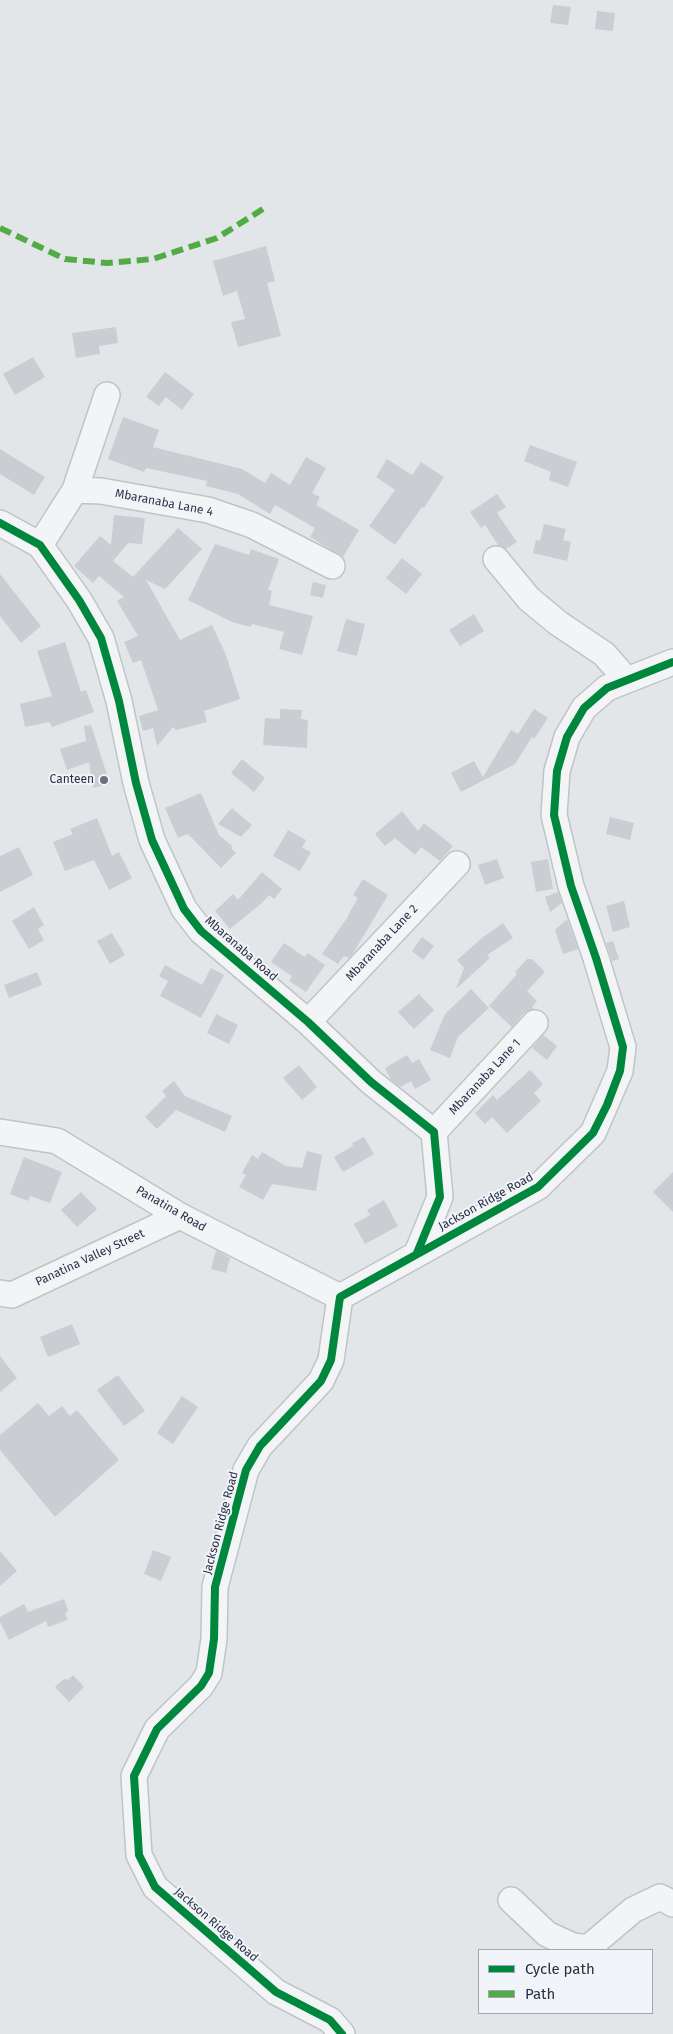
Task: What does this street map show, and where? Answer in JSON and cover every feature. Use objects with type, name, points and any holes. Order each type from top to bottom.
[{"type":"street","points":[[40,545],[74,490],[107,395]]},
{"type":"street","name":"Mbaranaba Lane 4","points":[[74,490],[101,491],[208,510],[252,525],[332,566]]},
{"type":"street","name":"Mbaranaba Road","points":[[0,523],[40,545],[79,600],[100,638],[119,701],[136,784],[152,840],[184,909],[201,931],[308,1022],[371,1082],[434,1132]]},
{"type":"street","points":[[496,559],[528,598],[558,623],[604,654],[627,680]]},
{"type":"street","name":"Jackson Ridge Road","points":[[342,2034],[330,2020],[276,1992],[155,1887],[139,1855],[134,1776],[157,1729],[201,1686],[209,1673],[214,1639],[215,1587],[246,1470],[260,1446],[321,1381],[331,1360],[340,1297],[538,1187],[593,1133],[607,1105],[620,1071],[623,1047],[596,958],[571,886],[554,815],[557,771],[567,737],[584,708],[607,688],[673,662]]},
{"type":"street","name":"Mbaranaba Lane 2","points":[[308,1022],[457,864]]},
{"type":"street","name":"Mbaranaba Lane 1","points":[[434,1132],[535,1023]]},
{"type":"street","name":"Panatina Road","points":[[0,1132],[57,1141],[180,1216],[340,1297]]},
{"type":"street","points":[[417,1253],[440,1197],[434,1132]]},
{"type":"street","name":"Panatina Valley Street","points":[[0,1293],[12,1294],[180,1216]]},
{"type":"street","points":[[511,1900],[548,1934],[573,1946],[588,1948],[633,1910],[660,1898],[673,1904]]},
{"type":"building","points":[[553,5],[571,7],[568,25],[550,23]]},
{"type":"building","points":[[597,11],[615,13],[613,31],[595,29]]},
{"type":"building","points":[[266,246],[275,281],[267,283],[281,336],[238,347],[231,322],[245,319],[237,291],[223,296],[213,261]]},
{"type":"building","points":[[116,327],[118,343],[99,346],[100,354],[76,358],[72,333]]},
{"type":"building","points":[[33,357],[45,377],[15,395],[3,374]]},
{"type":"building","points":[[165,372],[194,394],[182,410],[166,397],[159,406],[146,397]]},
{"type":"building","points":[[123,417],[159,430],[153,447],[242,469],[265,483],[271,473],[290,485],[306,457],[326,468],[312,493],[320,497],[316,505],[359,530],[343,557],[310,537],[315,528],[275,505],[270,514],[238,494],[206,486],[207,481],[146,468],[144,472],[108,459]]},
{"type":"building","points":[[530,445],[577,462],[568,487],[549,480],[551,472],[524,461]]},
{"type":"building","points":[[0,449],[45,477],[34,495],[0,474]]},
{"type":"building","points":[[387,459],[412,475],[421,462],[444,477],[424,508],[422,507],[395,545],[369,526],[395,490],[376,477]]},
{"type":"building","points":[[497,494],[506,507],[497,513],[517,542],[506,549],[498,545],[485,525],[481,528],[470,512]]},
{"type":"building","points":[[114,515],[145,518],[142,544],[128,543],[113,561],[133,577],[178,528],[202,549],[165,589],[146,580],[180,640],[212,625],[226,655],[240,699],[204,711],[207,722],[176,730],[173,727],[157,746],[153,728],[143,731],[139,716],[158,710],[141,660],[133,663],[124,642],[138,636],[117,601],[124,597],[99,576],[93,583],[74,566],[100,536],[111,545]]},
{"type":"building","points":[[544,524],[566,529],[563,540],[571,542],[567,561],[533,553],[536,540],[540,541]]},
{"type":"building","points":[[215,544],[249,555],[251,549],[279,559],[268,590],[272,591],[269,605],[313,616],[302,655],[279,649],[284,632],[252,624],[251,627],[232,622],[188,600]]},
{"type":"building","points":[[402,558],[422,574],[406,594],[386,578]]},
{"type":"building","points":[[0,574],[41,626],[21,643],[0,616]]},
{"type":"building","points":[[313,582],[326,585],[323,598],[310,595]]},
{"type":"building","points":[[474,614],[484,631],[460,646],[449,630]]},
{"type":"building","points":[[346,619],[365,624],[357,656],[337,651]]},
{"type":"building","points":[[65,642],[81,692],[86,690],[94,712],[52,727],[49,722],[25,727],[20,704],[52,696],[37,651]]},
{"type":"building","points":[[280,709],[302,710],[301,719],[308,720],[307,748],[263,745],[265,718],[280,719]]},
{"type":"building","points":[[534,709],[548,718],[534,739],[532,737],[515,764],[461,792],[451,773],[474,761],[483,777],[511,730],[518,734]]},
{"type":"building","points":[[91,725],[110,784],[93,788],[89,762],[67,770],[60,749],[86,741],[84,726]]},
{"type":"building","points":[[242,759],[265,778],[254,792],[231,773]]},
{"type":"building","points":[[201,793],[219,835],[233,847],[231,848],[236,853],[221,868],[188,834],[178,838],[165,808]]},
{"type":"building","points":[[232,808],[252,825],[241,837],[218,824]]},
{"type":"building","points":[[402,811],[418,831],[424,823],[453,846],[440,861],[421,847],[415,855],[395,838],[385,846],[375,834]]},
{"type":"building","points":[[610,817],[634,823],[630,840],[606,834]]},
{"type":"building","points":[[97,818],[112,856],[119,852],[132,878],[109,890],[94,860],[65,871],[53,842],[73,834],[70,829]]},
{"type":"building","points":[[288,830],[306,840],[302,848],[311,852],[300,871],[273,856]]},
{"type":"building","points":[[19,847],[33,875],[0,892],[0,856]]},
{"type":"building","points":[[497,859],[504,878],[485,885],[478,865]]},
{"type":"building","points":[[548,859],[553,889],[536,892],[531,862]]},
{"type":"building","points":[[262,872],[282,889],[274,899],[269,895],[230,929],[215,911],[233,894],[238,900]]},
{"type":"building","points":[[363,879],[388,895],[352,955],[349,958],[344,956],[338,964],[322,954],[349,915],[358,898],[353,895]]},
{"type":"building","points":[[558,892],[562,903],[550,912],[545,897]]},
{"type":"building","points":[[624,901],[630,927],[613,932],[606,906]]},
{"type":"building","points":[[34,907],[44,925],[38,929],[44,940],[29,949],[12,921]]},
{"type":"building","points":[[567,919],[578,949],[563,954],[555,930]]},
{"type":"building","points":[[503,923],[513,938],[487,955],[490,958],[456,989],[464,968],[457,960]]},
{"type":"building","points":[[112,933],[125,955],[110,964],[97,941]]},
{"type":"building","points":[[422,937],[434,946],[423,960],[412,951]]},
{"type":"building","points":[[613,941],[619,959],[612,961],[606,943]]},
{"type":"building","points":[[284,943],[305,957],[308,953],[325,965],[306,992],[289,981],[292,976],[271,962]]},
{"type":"building","points":[[527,959],[532,959],[545,972],[527,991],[537,1001],[532,1007],[534,1009],[524,1013],[512,1027],[489,1006],[517,974],[515,972]]},
{"type":"building","points":[[165,965],[202,985],[211,968],[224,975],[201,1018],[160,996],[168,981],[159,976]]},
{"type":"building","points":[[37,972],[42,985],[9,998],[4,985]]},
{"type":"building","points":[[471,989],[489,1008],[458,1037],[450,1058],[430,1050],[445,1014]]},
{"type":"building","points":[[419,994],[434,1010],[414,1029],[398,1012]]},
{"type":"building","points":[[216,1014],[238,1025],[229,1044],[207,1033]]},
{"type":"building","points":[[543,1035],[557,1046],[547,1060],[532,1048]]},
{"type":"building","points":[[407,1055],[412,1063],[419,1059],[431,1080],[415,1089],[411,1081],[400,1087],[391,1080],[385,1068]]},
{"type":"building","points":[[299,1065],[317,1087],[302,1100],[283,1078]]},
{"type":"building","points":[[530,1070],[543,1084],[534,1093],[541,1101],[507,1133],[492,1117],[485,1124],[475,1113],[493,1095],[497,1100]]},
{"type":"building","points":[[174,1081],[185,1096],[232,1116],[225,1132],[176,1110],[157,1129],[145,1117],[166,1096],[162,1091]]},
{"type":"building","points":[[364,1137],[374,1154],[343,1172],[334,1157],[353,1146],[352,1143]]},
{"type":"building","points":[[307,1151],[322,1155],[316,1191],[272,1184],[263,1200],[239,1187],[246,1175],[242,1173],[252,1155],[258,1159],[262,1152],[286,1166],[302,1168]]},
{"type":"building","points":[[24,1157],[62,1172],[50,1203],[30,1196],[28,1201],[10,1194]]},
{"type":"building","points":[[673,1172],[673,1212],[653,1192]]},
{"type":"building","points":[[81,1192],[97,1209],[77,1227],[61,1210]]},
{"type":"building","points":[[384,1200],[398,1226],[365,1244],[354,1224],[370,1215],[367,1210]]},
{"type":"building","points":[[216,1250],[230,1258],[226,1273],[211,1269]]},
{"type":"building","points":[[72,1324],[80,1344],[48,1357],[40,1337]]},
{"type":"building","points":[[0,1356],[17,1378],[0,1392]]},
{"type":"building","points":[[118,1375],[145,1411],[124,1426],[97,1390]]},
{"type":"building","points":[[182,1396],[198,1407],[173,1444],[157,1433]]},
{"type":"building","points":[[38,1403],[49,1416],[62,1406],[70,1416],[77,1410],[119,1460],[55,1517],[0,1450],[0,1435]]},
{"type":"building","points":[[153,1550],[171,1557],[161,1581],[144,1574]]},
{"type":"building","points":[[0,1551],[17,1571],[0,1586]]},
{"type":"building","points":[[64,1599],[68,1611],[65,1614],[68,1620],[48,1627],[46,1621],[9,1640],[0,1622],[0,1617],[24,1604],[28,1612]]},
{"type":"building","points":[[73,1675],[84,1687],[69,1702],[55,1687],[64,1679],[68,1680]]},
{"type":"marked path","points":[[0,228],[65,259],[107,263],[153,259],[217,238],[263,209]]},
{"type":"cycle path","points":[[0,523],[40,545],[79,600],[101,638],[119,701],[136,783],[152,840],[184,909],[201,931],[308,1022],[371,1082],[434,1132],[440,1197],[417,1253]]},
{"type":"cycle path","points":[[342,2034],[330,2020],[276,1992],[155,1887],[139,1855],[134,1776],[157,1729],[201,1686],[209,1673],[214,1639],[215,1587],[246,1470],[260,1446],[321,1381],[331,1360],[340,1297],[538,1187],[593,1133],[607,1105],[620,1071],[623,1047],[596,958],[571,886],[554,815],[557,771],[567,737],[584,708],[607,688],[673,662]]},
{"type":"place","name":"Canteen","points":[[104,780]]}]
